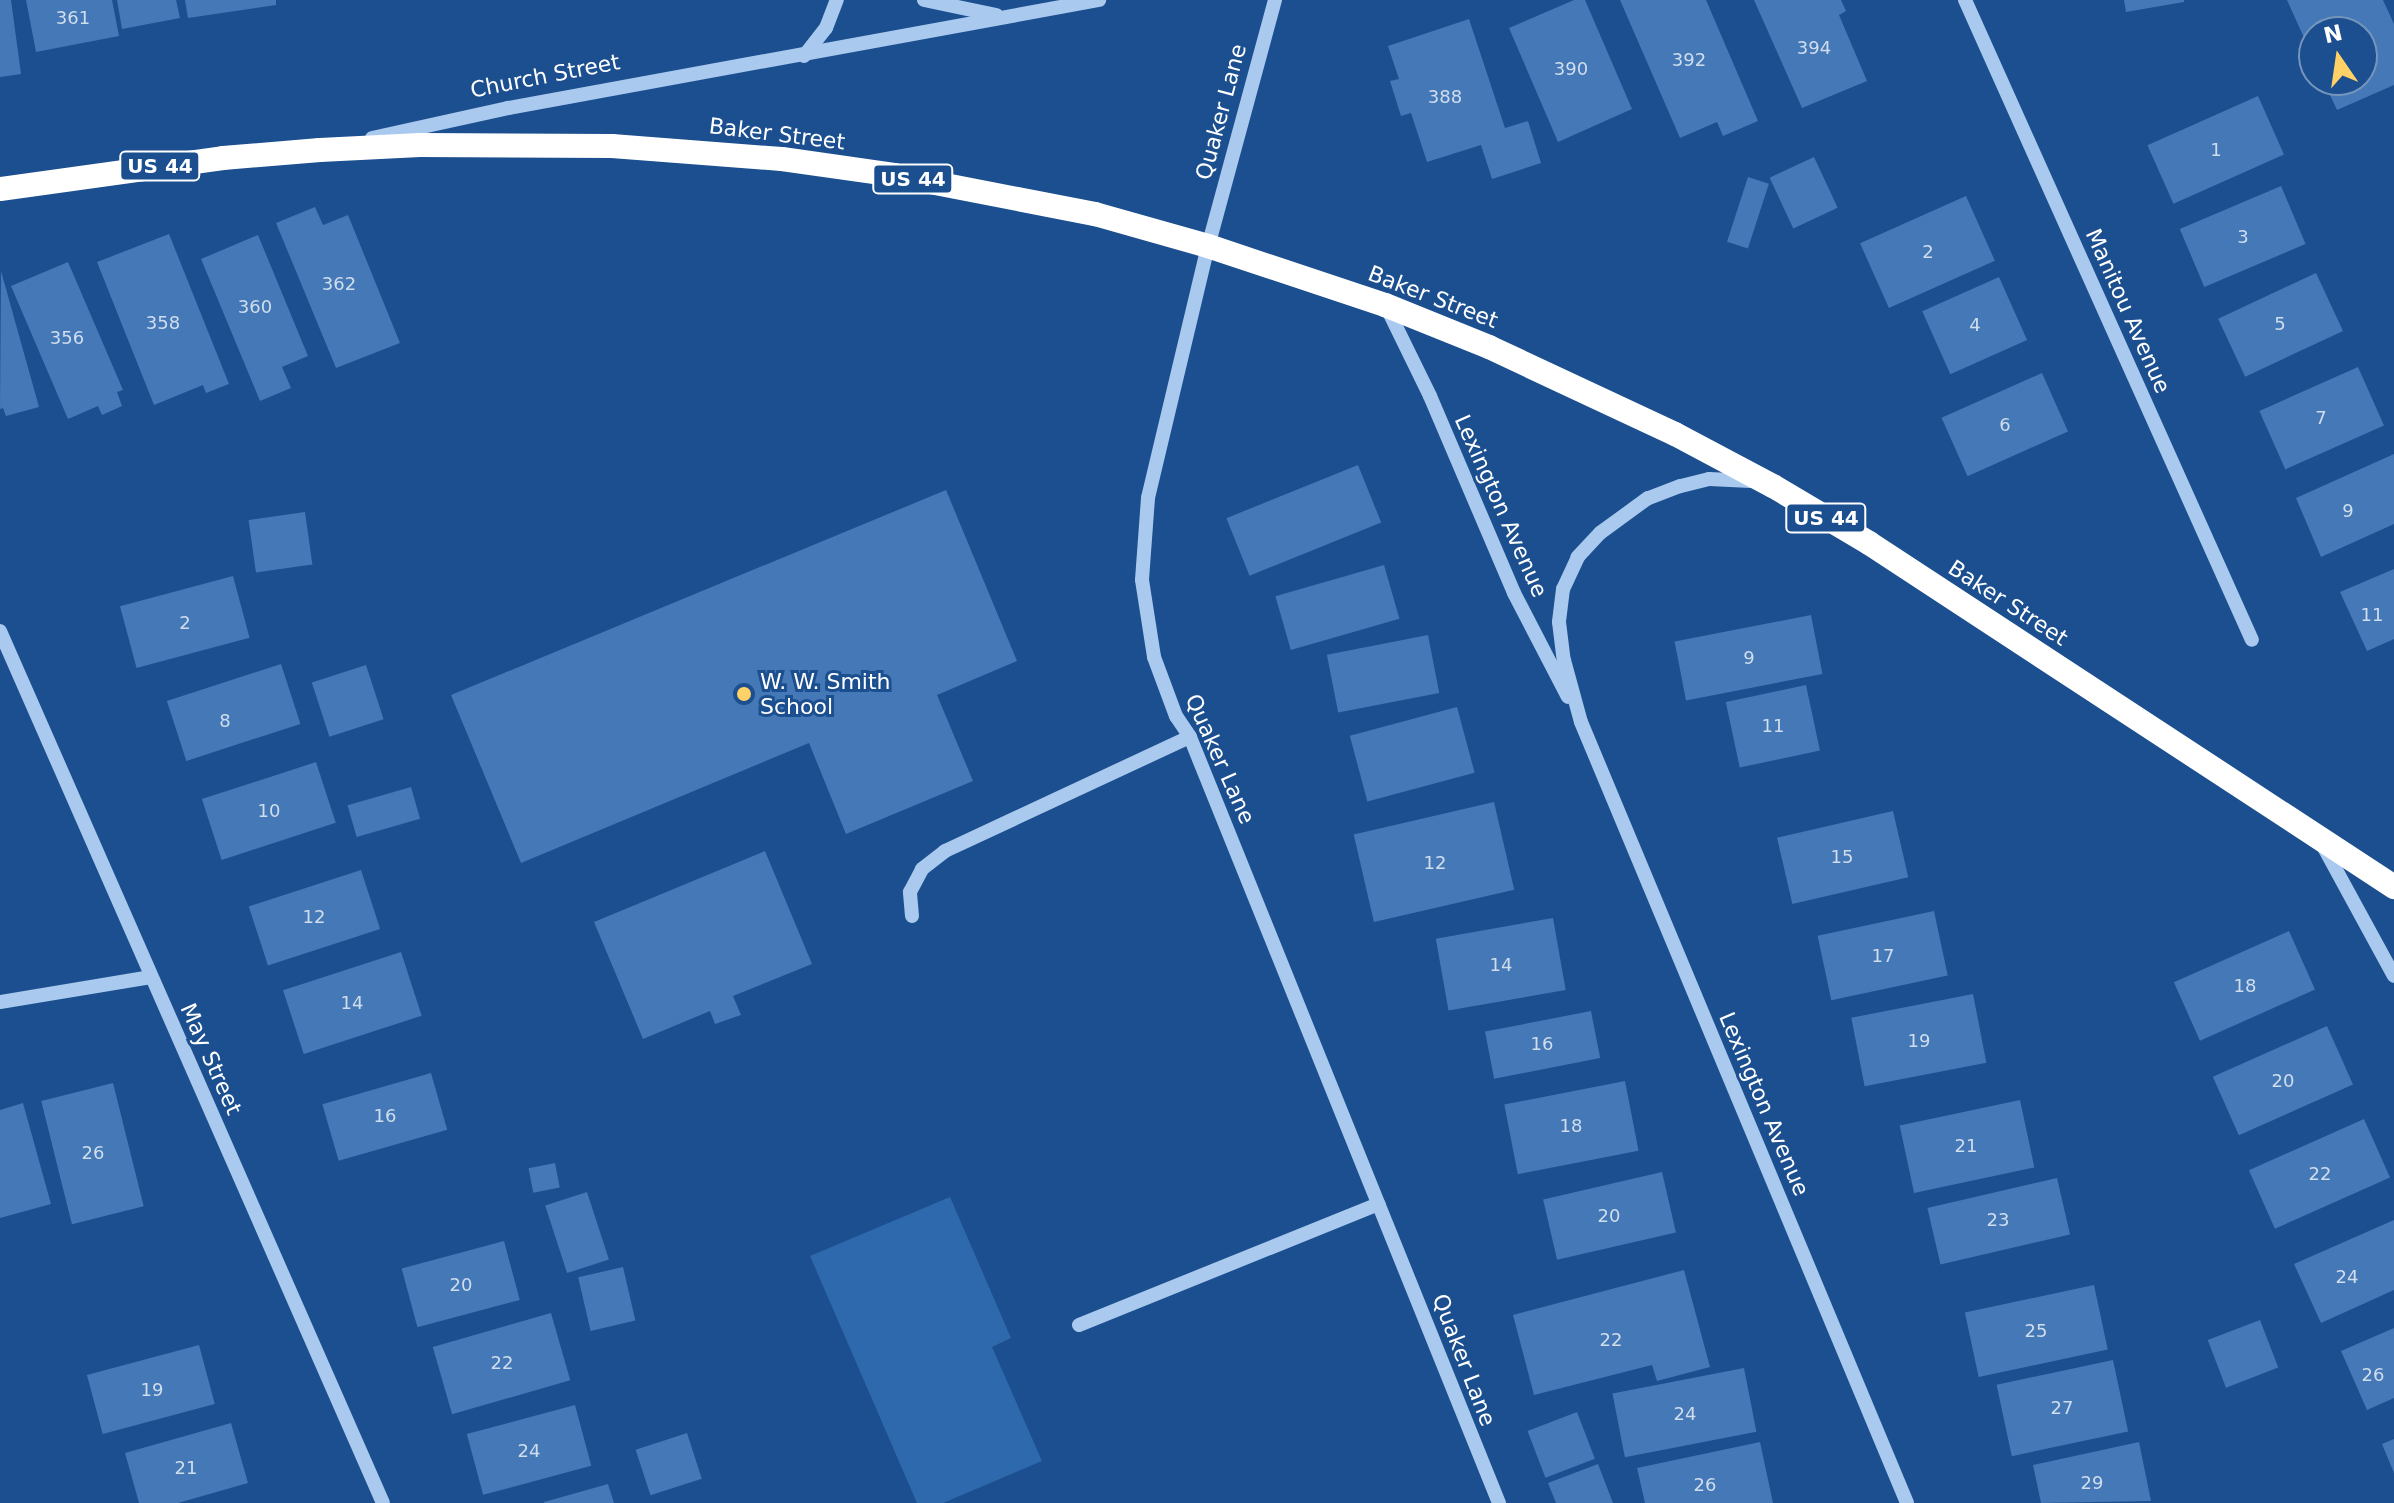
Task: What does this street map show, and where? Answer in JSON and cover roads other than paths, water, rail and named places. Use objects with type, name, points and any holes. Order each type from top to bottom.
[{"type":"highway","name":"Baker Street","points":[[320,150],[533,144],[627,147],[782,159],[1007,196],[1095,214],[1208,246],[1385,305],[1580,387],[1773,486],[1869,543],[2394,887]]},
{"type":"highway","name":"Church Street","points":[[0,189],[223,158],[320,150]]},
{"type":"street","points":[[804,56],[826,28],[837,0]]},
{"type":"street","points":[[924,0],[1004,16]]},
{"type":"street","name":"Church Street","points":[[320,150],[508,108],[1099,0]]},
{"type":"street","name":"Quaker Lane","points":[[1275,0],[1208,246],[1148,498],[1142,580],[1154,657],[1176,716],[1190,737],[1499,1503]]},
{"type":"street","name":"Manitou Avenue","points":[[1965,0],[2252,640]]},
{"type":"street","name":"Lexington Avenue","points":[[1385,305],[1430,396],[1514,593],[1581,722],[1907,1503]]},
{"type":"street","name":"Lexington Avenue","points":[[1581,722],[1564,660],[1559,622],[1563,589],[1578,557],[1624,513],[1648,498],[1680,486],[1720,479],[1773,486]]},
{"type":"street","name":"May Street","points":[[0,631],[383,1503]]},
{"type":"street","points":[[912,916],[910,892],[922,869],[945,851],[1190,737]]},
{"type":"street","points":[[2318,837],[2394,976]]},
{"type":"street","points":[[0,1002],[151,977]]},
{"type":"street","points":[[1079,1325],[1379,1204]]},
{"type":"place","name":"W. W. Smith School","points":[[744,694]]}]
